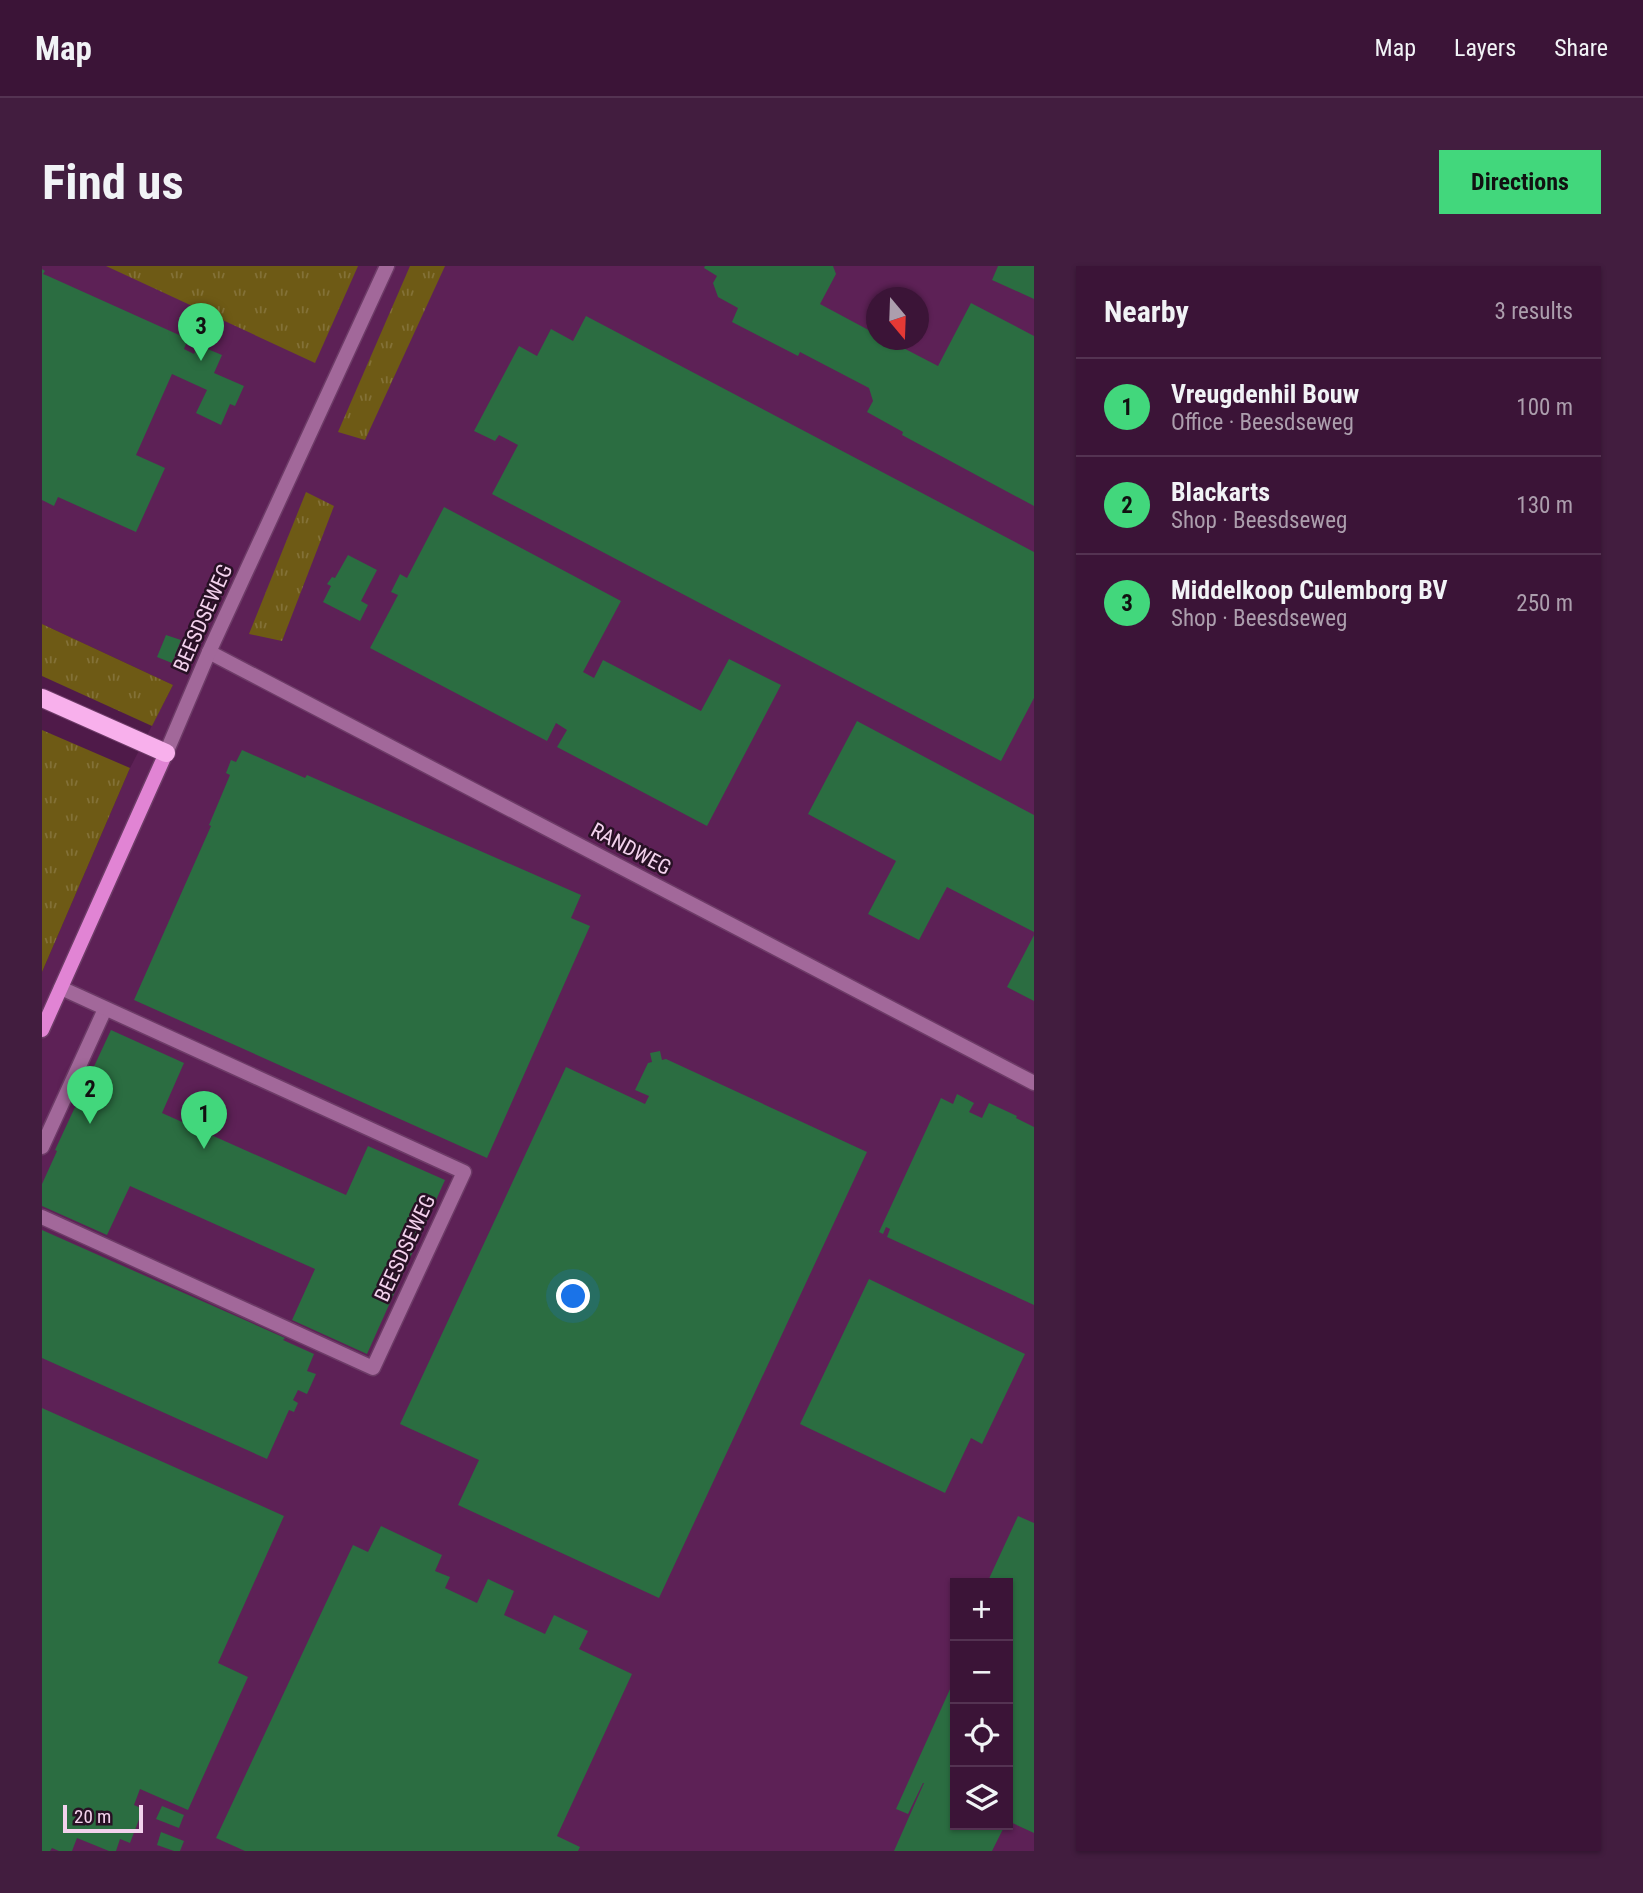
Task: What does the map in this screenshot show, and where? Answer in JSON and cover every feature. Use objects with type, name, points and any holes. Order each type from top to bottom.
[{"type":"main road","points":[[42,698],[166,753]]},
{"type":"street","name":"BEESDSEWEG","points":[[42,1030],[209,652],[387,266]]},
{"type":"street","name":"RANDWEG","points":[[209,652],[1034,1083]]},
{"type":"street","name":"BEESDSEWEG","points":[[42,1217],[373,1368],[464,1172],[61,988]]},
{"type":"street","points":[[42,1147],[106,1009]]},
{"type":"shaded area","points":[[42,266],[1034,266],[1034,1851],[42,1851],[42,972],[130,768],[173,685],[42,624]]},
{"type":"green space","points":[[106,266],[358,266],[315,363]]},
{"type":"green space","points":[[410,266],[445,266],[365,440],[338,432]]},
{"type":"green space","points":[[306,492],[334,506],[282,641],[249,634]]},
{"type":"green space","points":[[42,624],[173,685],[152,726],[42,676]]},
{"type":"green space","points":[[42,730],[130,768],[42,972]]},
{"type":"building","points":[[833,266],[836,274],[820,304],[866,329],[866,350],[907,350],[938,366],[971,303],[1034,336],[1034,506],[902,435],[903,432],[867,412],[873,401],[869,388],[800,352],[798,356],[732,322],[738,308],[718,297],[713,283],[717,276],[704,268]]},
{"type":"building","points":[[998,266],[1034,266],[1034,299],[992,280]]},
{"type":"building","points":[[42,269],[45,271],[43,274],[188,339],[184,349],[194,354],[198,345],[222,355],[214,373],[244,386],[235,406],[230,404],[221,425],[196,413],[207,390],[172,374],[136,455],[165,468],[136,532],[58,497],[54,506],[42,500]]},
{"type":"building","points":[[586,316],[1034,552],[1034,698],[1001,761],[492,494],[518,445],[499,435],[495,441],[474,431],[519,346],[537,356],[551,329],[573,341]]},
{"type":"building","points":[[444,507],[621,601],[583,672],[594,678],[603,660],[701,711],[729,659],[781,685],[707,826],[557,747],[567,730],[556,723],[547,741],[370,648],[398,595],[391,592],[400,574],[407,578]]},
{"type":"building","points":[[348,555],[377,570],[361,601],[368,605],[360,621],[323,602],[331,586],[327,584],[332,577],[335,578]]},
{"type":"building","points":[[166,635],[181,640],[172,663],[157,657]]},
{"type":"building","points":[[857,721],[1034,815],[1034,932],[947,887],[919,940],[868,914],[896,861],[808,814]]},
{"type":"building","points":[[242,750],[305,778],[307,775],[581,895],[571,918],[590,926],[487,1158],[134,1000],[211,826],[209,825],[230,775],[226,773],[231,760],[236,762]]},
{"type":"building","points":[[1034,935],[1034,1001],[1007,987]]},
{"type":"building","points":[[111,1030],[184,1063],[162,1113],[346,1195],[368,1146],[445,1180],[367,1354],[292,1320],[315,1269],[130,1186],[107,1235],[42,1206],[42,1184],[57,1151],[55,1150]]},
{"type":"building","points":[[660,1051],[662,1060],[666,1059],[867,1152],[659,1598],[458,1505],[479,1460],[400,1424],[566,1067],[645,1104],[649,1096],[635,1090],[648,1063],[652,1062],[650,1053]]},
{"type":"building","points":[[957,1094],[974,1103],[969,1112],[982,1118],[989,1103],[1034,1127],[1034,1305],[887,1237],[890,1229],[886,1227],[883,1234],[879,1232],[941,1098],[953,1104]]},
{"type":"building","points":[[42,1230],[285,1338],[283,1340],[314,1354],[307,1371],[316,1374],[307,1394],[298,1390],[293,1400],[298,1403],[294,1412],[289,1410],[267,1459],[42,1358]]},
{"type":"building","points":[[869,1279],[1025,1354],[982,1444],[971,1438],[945,1493],[800,1424]]},
{"type":"building","points":[[42,1408],[284,1516],[218,1663],[248,1677],[188,1810],[140,1789],[134,1805],[143,1809],[130,1843],[120,1839],[116,1851],[109,1851],[77,1838],[72,1851],[52,1848],[50,1851],[42,1851]]},
{"type":"building","points":[[1018,1516],[1034,1523],[1034,1833],[1013,1823],[1013,1578],[989,1578]]},
{"type":"building","points":[[381,1526],[442,1555],[435,1571],[450,1577],[445,1588],[477,1603],[488,1579],[514,1591],[504,1615],[545,1634],[554,1615],[588,1631],[579,1649],[632,1674],[557,1836],[580,1847],[578,1851],[245,1851],[216,1838],[353,1545],[368,1552]]},
{"type":"building","points":[[950,1689],[950,1830],[1002,1830],[992,1851],[894,1851],[924,1783],[908,1814],[896,1809]]},
{"type":"building","points":[[162,1806],[184,1815],[179,1828],[156,1819]]},
{"type":"building","points":[[161,1832],[184,1841],[180,1851],[157,1845]]},
{"type":"place","name":"Middelkoop Culemborg BV","points":[[201,361]]},
{"type":"place","name":"Blackarts","points":[[90,1124]]},
{"type":"place","name":"Vreugdenhil Bouw","points":[[204,1149]]}]
